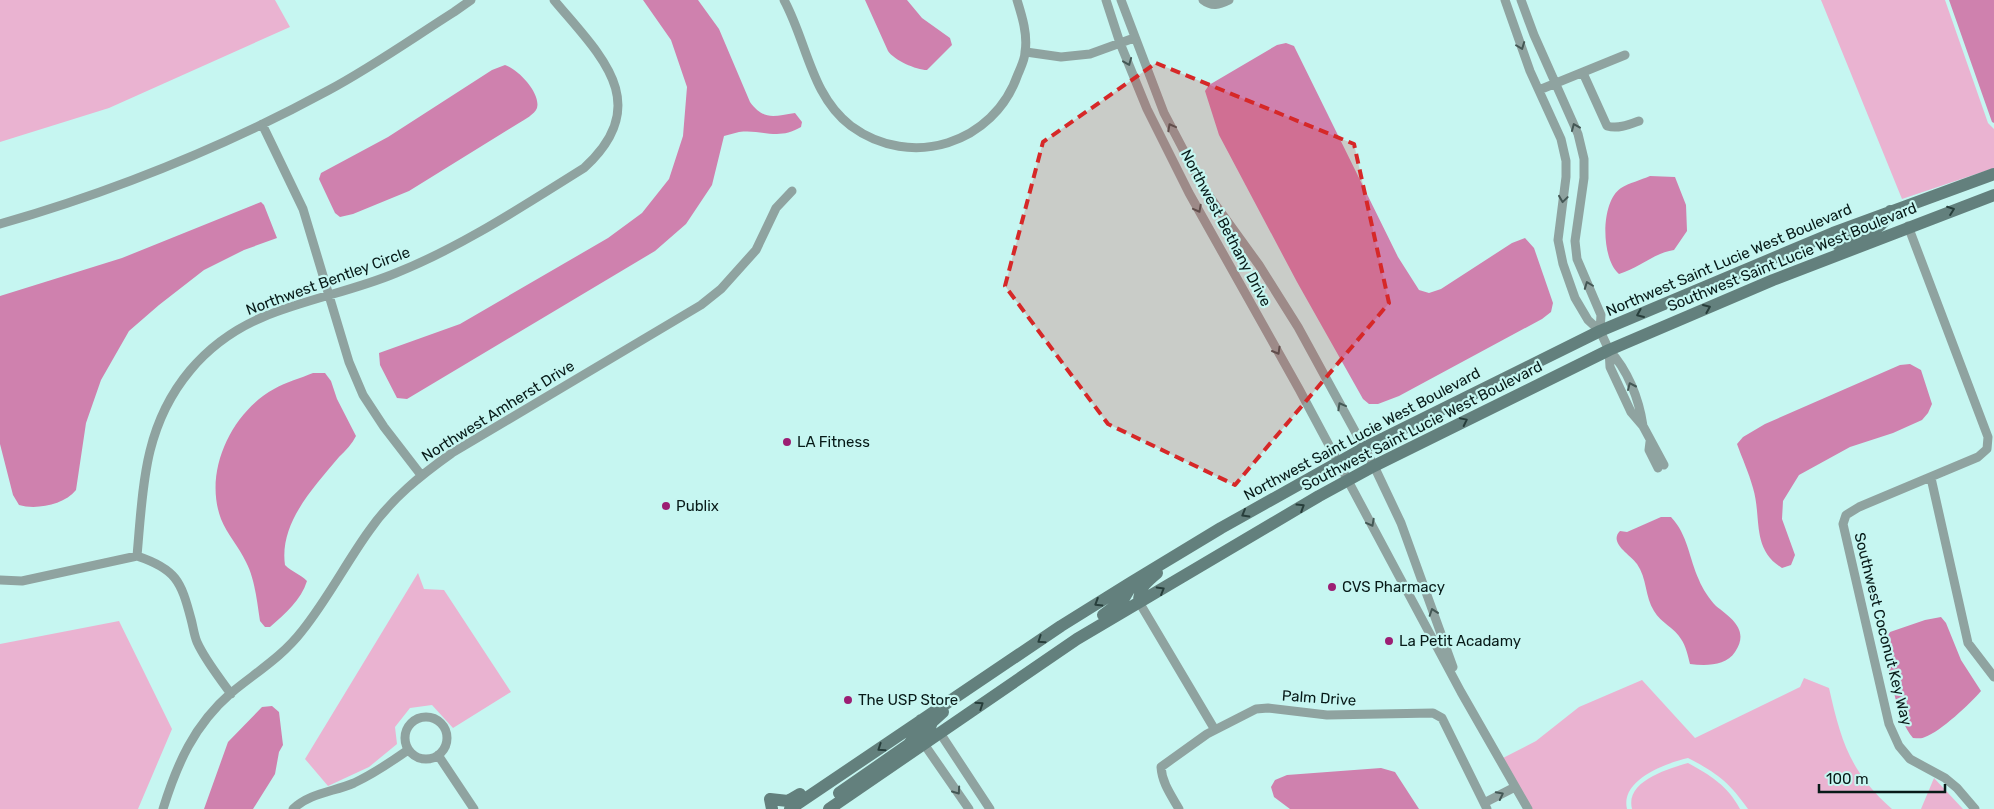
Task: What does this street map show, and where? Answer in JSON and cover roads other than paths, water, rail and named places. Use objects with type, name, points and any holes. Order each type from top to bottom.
[{"type":"main road","name":"Northwest Saint Lucie West Boulevard","points":[[790,809],[1061,626],[1221,528],[1364,448],[1600,331],[1762,262],[1890,211],[1994,174]]},
{"type":"main road","points":[[1908,226],[1914,212],[1922,206],[1994,180]]},
{"type":"main road","name":"Southwest Saint Lucie West Boulevard","points":[[829,809],[1077,639],[1374,466],[1608,350],[1810,265],[1908,226],[1994,195]]},
{"type":"main road","points":[[1810,265],[1820,253],[1880,227],[1887,220],[1890,211]]},
{"type":"main road","points":[[1139,602],[1142,586],[1186,549]]},
{"type":"main road","points":[[1042,663],[1061,643],[1122,600],[1134,581]]},
{"type":"main road","points":[[924,744],[932,722],[973,686]]},
{"type":"main road","points":[[829,809],[839,792],[908,745],[921,720]]},
{"type":"main road","points":[[772,809],[770,799],[788,802],[842,767],[860,762]]},
{"type":"street","points":[[0,224],[65,205],[169,167],[262,124],[330,89],[471,0]]},
{"type":"street","name":"Northwest Bentley Circle","points":[[137,556],[149,452],[168,401],[185,376],[205,354],[234,331],[264,317],[396,274],[468,240],[584,168],[600,155],[616,124],[618,99],[614,79],[605,61],[554,0]]},
{"type":"street","points":[[784,0],[806,50],[816,80],[826,98],[850,125],[871,138],[889,145],[911,147],[934,146],[958,140],[977,130],[995,115],[1014,87],[1026,52],[1024,23],[1017,0]]},
{"type":"street","name":"Northwest Bethany Drive","points":[[1106,0],[1120,43],[1147,109],[1186,187],[1299,389],[1470,706]]},
{"type":"street","name":"Northwest Bethany Drive","points":[[1121,0],[1164,113],[1204,189],[1259,265],[1298,327],[1374,466],[1401,523],[1445,645],[1470,706]]},
{"type":"street","points":[[1203,0],[1212,5],[1229,0]]},
{"type":"street","points":[[1505,0],[1518,40],[1561,139],[1566,161],[1566,177],[1558,240],[1563,264],[1575,298],[1588,320],[1600,331],[1608,350],[1621,362],[1641,408],[1643,426],[1650,442],[1650,450],[1661,466]]},
{"type":"street","points":[[1521,0],[1534,35],[1578,134],[1584,159],[1584,178],[1575,241],[1577,259],[1601,315],[1600,331]]},
{"type":"street","points":[[1026,52],[1061,57],[1090,54],[1134,38]]},
{"type":"street","points":[[1539,90],[1625,55]]},
{"type":"street","points":[[1583,73],[1607,126],[1613,128],[1626,126],[1639,121]]},
{"type":"street","points":[[262,124],[303,208],[349,362],[364,395],[384,427],[421,476]]},
{"type":"street","name":"Northwest Amherst Drive","points":[[163,809],[186,747],[205,719],[231,694],[271,663],[301,633],[388,506],[421,476],[460,448],[701,305],[721,289],[756,250],[776,208],[792,191]]},
{"type":"street","name":"Southwest Coconut Key Way","points":[[1908,226],[1988,437],[1987,449],[1978,457],[1859,507],[1846,515],[1843,524],[1889,724],[1899,746],[1910,758],[1926,769],[1945,778],[1957,788],[1975,809]]},
{"type":"street","points":[[1931,478],[1968,643],[1994,677]]},
{"type":"street","points":[[0,580],[22,581],[137,556],[155,562],[172,574],[181,585],[196,640],[204,656],[231,694]]},
{"type":"street","points":[[1139,602],[1215,730]]},
{"type":"street","points":[[1470,706],[1528,809]]},
{"type":"street","name":"Palm Drive","points":[[1179,809],[1166,787],[1161,767],[1215,730],[1256,709],[1268,708],[1327,715],[1432,713],[1442,718],[1485,806],[1516,787]]},
{"type":"street","points":[[429,717],[436,720],[445,730],[446,744],[438,755],[425,759],[419,758],[408,750],[404,737],[410,724],[415,720],[429,717]]},
{"type":"street","points":[[940,733],[990,809]]},
{"type":"street","points":[[924,744],[969,809]]},
{"type":"street","points":[[292,809],[314,795],[354,783],[408,750]]},
{"type":"street","points":[[438,755],[474,809]]},
{"type":"street","points":[[946,777],[962,766]]},
{"type":"place","name":"LA Fitness","points":[[787,442]]},
{"type":"place","name":"Publix","points":[[666,506]]},
{"type":"place","name":"CVS Pharmacy","points":[[1332,587]]},
{"type":"place","name":"La Petit Acadamy","points":[[1389,641]]},
{"type":"place","name":"The USP Store","points":[[848,700]]}]
